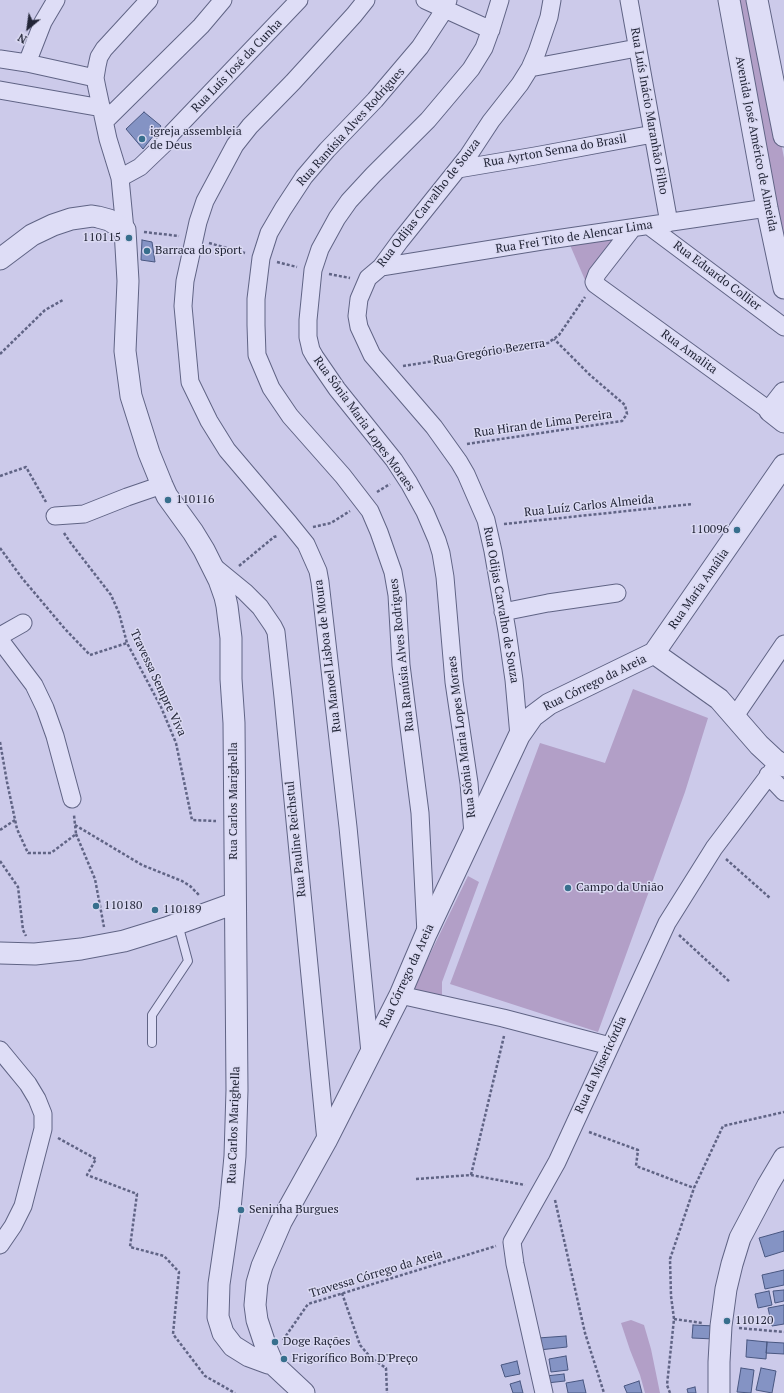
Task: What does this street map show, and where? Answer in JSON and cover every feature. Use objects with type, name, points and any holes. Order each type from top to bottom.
[{"type":"street","points":[[27,63],[43,22],[56,0]]},
{"type":"street","name":"Rua Carlos Marighella","points":[[149,0],[104,49],[99,57],[96,78],[108,139],[120,178],[123,206],[128,281],[125,351],[129,388],[146,445],[167,496],[193,532],[211,564],[225,597],[230,629],[233,716],[237,1090],[236,1139],[230,1209],[219,1284],[218,1317],[223,1333],[234,1346],[249,1356],[268,1363],[277,1373]]},
{"type":"street","points":[[0,90],[104,114],[201,26],[223,0]]},
{"type":"street","name":"Rua Luís José da Cunha","points":[[120,178],[140,167],[164,144],[299,0]]},
{"type":"street","name":"Rua Manoel Lisboa de Moura","points":[[366,0],[293,82],[250,126],[235,145],[205,201],[198,222],[185,281],[183,306],[190,382],[208,421],[227,450],[306,544],[318,571],[346,812],[370,1053]]},
{"type":"street","points":[[425,0],[446,5],[491,30]]},
{"type":"street","name":"Rua Sônia Maria Lopes Moraes","points":[[474,834],[469,783],[454,682],[445,577],[441,553],[425,512],[409,483],[394,460],[329,379],[311,350],[308,337],[308,320],[313,270],[320,249],[337,218],[349,201],[428,120],[467,73],[484,48],[500,0]]},
{"type":"street","name":"Rua Odijas Carvalho de Souza","points":[[519,736],[514,680],[488,526],[466,474],[434,427],[372,355],[359,328],[357,316],[359,299],[368,278],[381,267],[458,169],[530,68],[543,36],[549,17],[552,0]]},
{"type":"street","name":"Rua Luís Inácio Maranhão Filho","points":[[629,0],[669,222]]},
{"type":"street","name":"Avenida José Américo de Almeida","points":[[729,0],[767,208],[784,288]]},
{"type":"street","points":[[758,0],[784,136]]},
{"type":"street","name":"Rua Ranúsia Alves Rodrigues","points":[[426,934],[420,814],[402,673],[397,595],[392,572],[379,532],[370,511],[290,416],[271,388],[257,355],[256,299],[261,258],[269,233],[301,181],[318,160],[375,100],[416,53],[446,5]]},
{"type":"street","points":[[530,68],[637,48]]},
{"type":"street","points":[[0,59],[27,63],[96,78]]},
{"type":"street","name":"Rua Ayrton Senna do Brasil","points":[[458,169],[653,134]]},
{"type":"street","name":"Rua Frei Tito de Alencar Lima","points":[[381,267],[542,241],[767,208]]},
{"type":"street","points":[[0,258],[32,235],[53,225],[71,219],[92,216],[98,217],[109,220],[125,230]]},
{"type":"street","name":"Rua Eduardo Collier","points":[[649,226],[784,327]]},
{"type":"street","points":[[594,283],[597,274],[632,229]]},
{"type":"street","name":"Rua Amalita","points":[[594,283],[777,416]]},
{"type":"street","points":[[777,416],[784,393]]},
{"type":"street","name":"Rua Maria Amália","points":[[654,653],[784,465]]},
{"type":"street","points":[[55,516],[84,514],[162,485]]},
{"type":"street","name":"Rua Pauline Reichstul","points":[[211,564],[240,587],[260,607],[274,626],[276,632],[326,1141]]},
{"type":"street","points":[[503,612],[548,603],[617,593]]},
{"type":"street","points":[[0,636],[23,623]]},
{"type":"street","points":[[0,640],[34,685],[45,708],[55,736],[72,799]]},
{"type":"street","points":[[735,716],[784,644]]},
{"type":"street","points":[[654,653],[719,699],[735,716],[777,768],[784,792]]},
{"type":"street","name":"Rua Córrego da Areia","points":[[277,1373],[256,1314],[255,1296],[257,1283],[271,1244],[281,1222],[326,1141],[400,995],[426,934],[519,736],[533,716],[549,704],[654,653]]},
{"type":"street","name":"Rua da Misericórdia","points":[[512,1242],[543,1188],[667,923],[714,848],[777,768]]},
{"type":"street","points":[[0,953],[35,954],[107,944],[137,938],[235,903]]},
{"type":"street","points":[[400,995],[503,1018],[610,1046]]},
{"type":"street","points":[[0,1050],[28,1084],[37,1099],[42,1114],[43,1129],[23,1206],[14,1226],[0,1246]]},
{"type":"street","points":[[719,1393],[721,1326],[726,1289],[740,1238],[784,1158]]},
{"type":"street","points":[[512,1242],[515,1264],[544,1393]]},
{"type":"street","points":[[277,1373],[304,1393]]},
{"type":"lane","points":[[152,1043],[152,1016],[188,960],[177,924]]},
{"type":"path","name":"Rua Gregório Bezerra","points":[[383,368],[548,343],[559,335],[594,283]]},
{"type":"path","points":[[0,354],[45,310],[63,300]]},
{"type":"path","name":"Rua Hiran de Lima Pereira","points":[[447,447],[622,421],[627,414],[625,405],[590,375],[554,339]]},
{"type":"path","name":"Travessa Sempre Viva","points":[[0,476],[26,467],[70,542],[111,594],[119,613],[127,643],[162,707],[176,743],[192,820],[234,820]]},
{"type":"path","name":"Rua Luíz Carlos Almeida","points":[[488,526],[693,504]]},
{"type":"path","points":[[0,548],[22,578],[90,656],[127,643]]},
{"type":"path","points":[[0,742],[17,829],[28,853],[51,853],[76,834]]},
{"type":"path","points":[[72,799],[76,834],[95,879],[107,944]]},
{"type":"path","points":[[0,830],[15,820]]},
{"type":"path","points":[[75,825],[142,865],[182,881],[190,886],[214,911]]},
{"type":"path","points":[[714,848],[770,898]]},
{"type":"path","points":[[0,861],[18,886],[23,930],[35,954]]},
{"type":"path","points":[[667,923],[730,982]]},
{"type":"path","points":[[471,1175],[504,1038],[503,1018]]},
{"type":"path","points":[[670,1393],[667,1385],[674,1319],[671,1296],[670,1258],[694,1188],[723,1126],[784,1112]]},
{"type":"path","points":[[573,1126],[638,1150],[636,1166],[694,1188]]},
{"type":"path","points":[[43,1129],[96,1159],[87,1176],[137,1194],[130,1247],[164,1256],[179,1272],[173,1334],[205,1376],[236,1393]]},
{"type":"path","points":[[416,1179],[471,1175],[543,1188],[556,1200],[585,1333],[604,1393]]},
{"type":"path","name":"Travessa Córrego da Areia","points":[[277,1373],[308,1304],[512,1242]]},
{"type":"path","points":[[342,1293],[360,1345],[371,1358],[386,1368],[387,1393]]},
{"type":"path","points":[[674,1319],[721,1326],[784,1332]]},
{"type":"shaded area","points":[[734,0],[753,0],[784,158],[784,265]]},
{"type":"shaded area","points":[[618,237],[585,280],[570,245]]},
{"type":"shaded area","name":"Campo da União","points":[[633,689],[708,718],[685,792],[598,1032],[450,984],[540,743],[605,763]]},
{"type":"shaded area","points":[[468,876],[479,882],[442,982],[442,998],[413,989]]},
{"type":"shaded area","points":[[631,1320],[644,1325],[651,1349],[660,1393],[645,1393],[621,1323]]},
{"type":"building","name":"igreja assembleia de Deus","points":[[144,112],[161,126],[143,149],[126,129]]},
{"type":"building","name":"Barraca do sport","points":[[142,240],[152,242],[155,262],[141,260]]},
{"type":"building","points":[[784,1231],[784,1251],[765,1257],[759,1238]]},
{"type":"building","points":[[784,1270],[784,1285],[765,1289],[762,1275]]},
{"type":"building","points":[[784,1290],[784,1301],[775,1303],[773,1291]]},
{"type":"building","points":[[769,1291],[772,1305],[758,1308],[755,1294]]},
{"type":"building","points":[[784,1305],[784,1324],[772,1326],[768,1308]]},
{"type":"building","points":[[693,1325],[715,1326],[714,1339],[692,1338]]},
{"type":"building","points":[[566,1336],[567,1347],[539,1350],[538,1338]]},
{"type":"building","points":[[747,1340],[767,1342],[766,1359],[746,1357]]},
{"type":"building","points":[[767,1342],[784,1343],[784,1354],[766,1353]]},
{"type":"building","points":[[566,1356],[568,1370],[551,1372],[549,1359]]},
{"type":"building","points":[[517,1361],[520,1374],[505,1377],[501,1365]]},
{"type":"building","points":[[741,1368],[754,1370],[751,1393],[737,1392]]},
{"type":"building","points":[[761,1368],[776,1371],[772,1393],[756,1390]]},
{"type":"building","points":[[564,1374],[565,1381],[547,1383],[546,1376]]},
{"type":"building","points":[[583,1380],[586,1393],[568,1393],[566,1383]]},
{"type":"building","points":[[520,1381],[523,1393],[513,1393],[510,1384]]},
{"type":"building","points":[[639,1381],[642,1393],[627,1393],[624,1386]]},
{"type":"building","points":[[695,1387],[696,1393],[688,1393],[687,1389]]},
{"type":"place","name":"igreja assembleia de Deus","points":[[142,139]]},
{"type":"place","name":"110115","points":[[129,238]]},
{"type":"place","name":"Barraca do sport","points":[[147,251]]},
{"type":"place","name":"110116","points":[[168,500]]},
{"type":"place","name":"110096","points":[[737,530]]},
{"type":"place","name":"Campo da União","points":[[568,888]]},
{"type":"place","name":"110180","points":[[96,906]]},
{"type":"place","name":"110189","points":[[155,910]]},
{"type":"place","name":"Seninha Burgues","points":[[241,1210]]},
{"type":"place","name":"110120","points":[[727,1321]]},
{"type":"place","name":"Doge Rações","points":[[275,1342]]},
{"type":"place","name":"Frigorífico Bom D'Preço","points":[[284,1359]]}]
